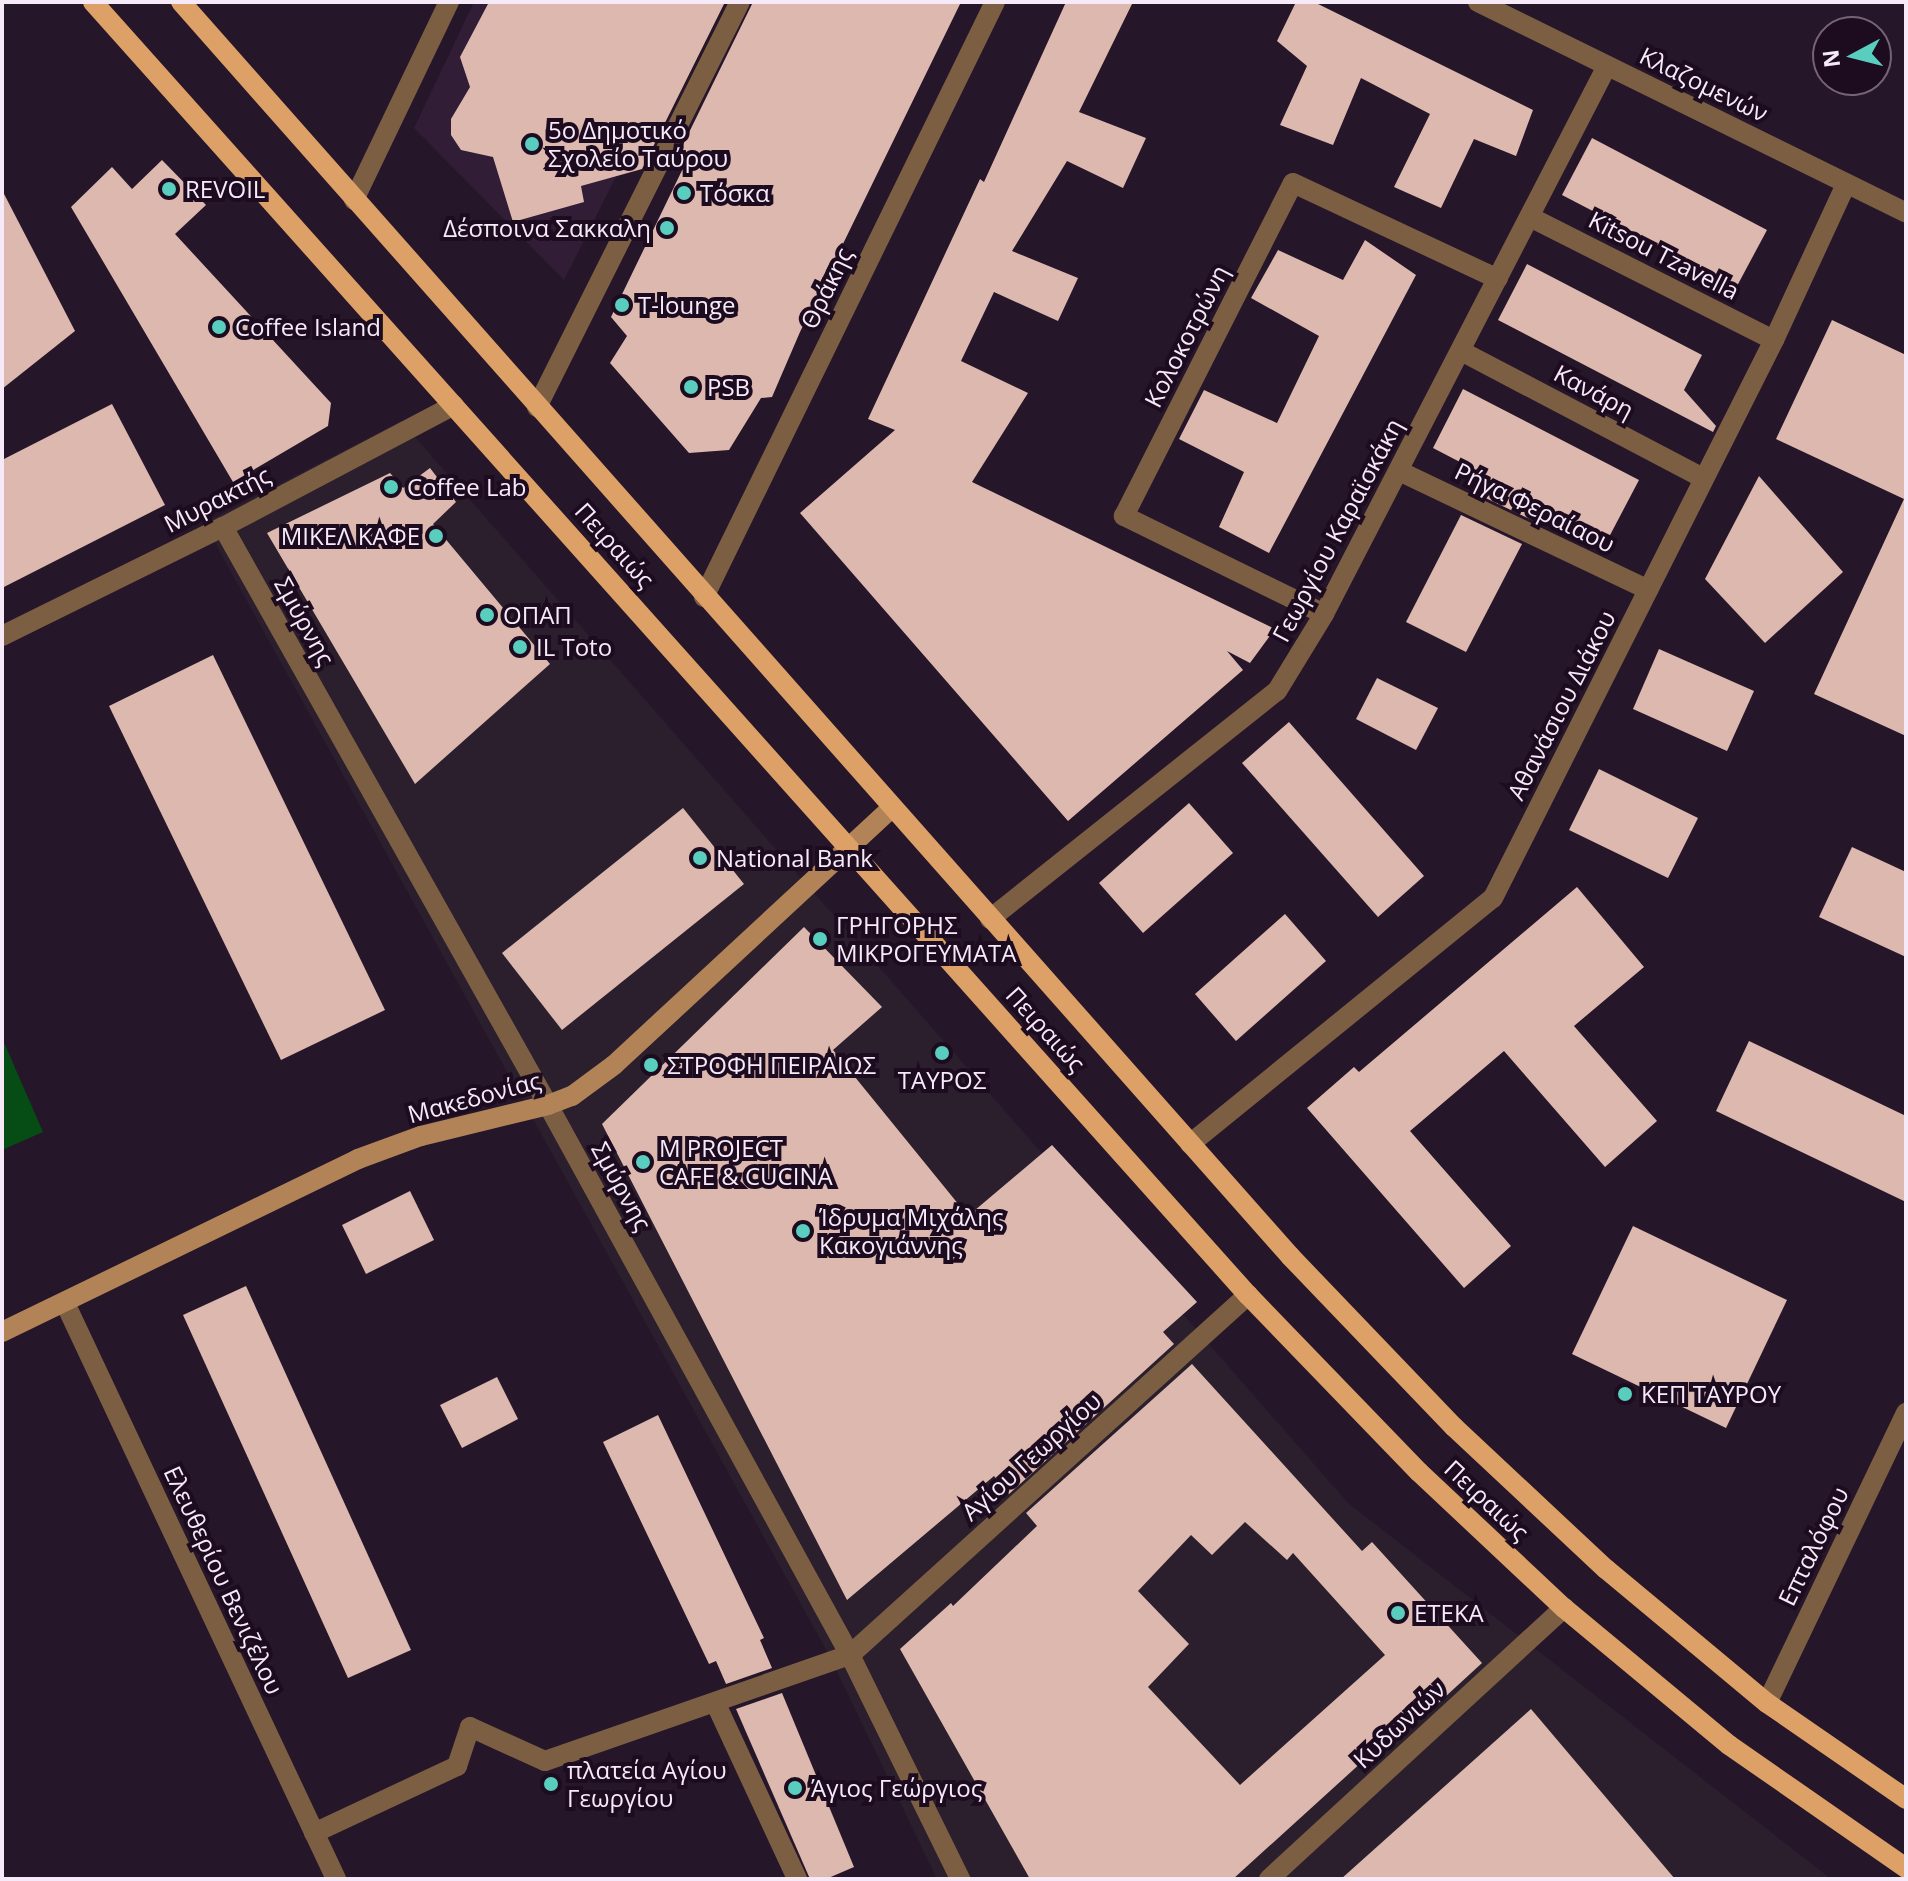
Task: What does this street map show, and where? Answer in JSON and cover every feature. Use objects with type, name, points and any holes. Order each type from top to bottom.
[{"type":"main road","name":"Πειραιώς","points":[[93,2],[1248,1295],[1419,1472],[1564,1608],[1729,1745],[1906,1868]]},
{"type":"main road","name":"Πειραιώς","points":[[181,2],[1290,1256],[1454,1427],[1606,1569],[1767,1703],[1906,1799]]},
{"type":"street","points":[[354,200],[449,2]]},
{"type":"street","points":[[537,407],[740,2]]},
{"type":"street","name":"Θράκης","points":[[704,597],[995,2]]},
{"type":"street","name":"Κλαζομενών","points":[[1478,2],[1906,213]]},
{"type":"street","name":"Γεωργίου Καραϊσκάκη","points":[[990,919],[1277,691],[1324,614],[1607,66]]},
{"type":"street","name":"Κολοκοτρώνη","points":[[1324,614],[1124,516],[1293,183],[1498,279]]},
{"type":"street","name":"Αθανάσιου Διάκου","points":[[1190,1144],[1493,898],[1774,340],[1846,184]]},
{"type":"street","name":"Kitsou Tzavella","points":[[1530,217],[1774,340]]},
{"type":"street","name":"Κανάρη","points":[[1461,351],[1703,478]]},
{"type":"street","name":"Μυρακτής","points":[[2,636],[223,527],[454,405]]},
{"type":"street","name":"Ρήγα Φεραίαου","points":[[1399,471],[1648,590]]},
{"type":"street","name":"Σμύρνης","points":[[223,527],[548,1105],[850,1655],[960,1879]]},
{"type":"street","name":"Μακεδονίας","points":[[2,1332],[358,1159],[421,1136],[548,1105],[572,1096],[614,1065],[892,808]]},
{"type":"street","name":"Αγίου Γεωργίου","points":[[850,1655],[1248,1295]]},
{"type":"street","name":"Ελευθερίου Βενιζέλου","points":[[65,1303],[314,1833],[329,1877]]},
{"type":"street","name":"Επταλόφου","points":[[1767,1703],[1906,1413]]},
{"type":"street","name":"Κυδωνιών","points":[[1269,1879],[1564,1608]]},
{"type":"street","points":[[314,1833],[457,1766],[470,1727],[545,1761],[850,1655]]},
{"type":"street","points":[[715,1702],[797,1879]]},
{"type":"shaded area","name":"5ο Δημοτικό Σχολείο Ταύρου","points":[[474,2],[704,2],[564,280],[414,128]]},
{"type":"shaded area","points":[[401,421],[1348,1503],[1831,1879],[937,1879],[829,1655],[204,523]]},
{"type":"green space","points":[[2,1038],[43,1132],[2,1150]]},
{"type":"building","name":"5ο Δημοτικό Σχολείο Ταύρου","points":[[489,2],[725,2],[642,169],[581,186],[584,202],[513,222],[493,157],[461,150],[451,135],[451,119],[470,87],[460,57]]},
{"type":"building","points":[[753,2],[961,2],[800,332],[772,397],[761,398],[729,450],[689,453],[610,363],[627,336],[611,317],[689,156],[676,159]]},
{"type":"building","points":[[1066,2],[1133,2],[1079,112],[1146,138],[1123,188],[1067,161],[1012,251],[1078,278],[1058,321],[994,292],[961,361],[1028,393],[972,482],[1275,629],[1250,663],[1227,651],[1243,670],[1068,821],[800,513],[895,430],[868,419],[980,179],[984,182]]},
{"type":"building","points":[[1296,2],[1314,2],[1533,110],[1516,156],[1474,139],[1441,208],[1394,187],[1430,114],[1361,78],[1333,145],[1280,125],[1307,66],[1277,41]]},
{"type":"building","points":[[1592,138],[1767,230],[1737,286],[1562,195]]},
{"type":"building","points":[[162,160],[206,205],[175,234],[331,403],[328,426],[233,482],[71,207],[112,167],[132,189]]},
{"type":"building","points":[[2,190],[75,331],[2,389]]},
{"type":"building","points":[[1365,240],[1416,275],[1269,553],[1219,527],[1244,472],[1179,439],[1204,390],[1277,423],[1319,336],[1251,298],[1278,250],[1343,280]]},
{"type":"building","points":[[1527,264],[1702,355],[1684,390],[1716,426],[1713,432],[1498,320]]},
{"type":"building","points":[[1832,320],[1906,355],[1906,736],[1814,694],[1904,499],[1776,439]]},
{"type":"building","points":[[1463,389],[1639,480],[1608,539],[1542,505],[1534,521],[1473,492],[1483,474],[1433,448]]},
{"type":"building","points":[[112,404],[165,505],[2,588],[2,460]]},
{"type":"building","points":[[430,468],[456,502],[433,524],[550,664],[415,784],[267,533],[390,473],[403,488]]},
{"type":"building","points":[[1759,476],[1843,572],[1765,643],[1705,579]]},
{"type":"building","points":[[1461,515],[1522,544],[1466,652],[1406,622]]},
{"type":"building","points":[[1659,649],[1754,691],[1727,751],[1633,709]]},
{"type":"building","points":[[213,655],[385,1010],[281,1060],[109,706]]},
{"type":"building","points":[[1377,678],[1438,708],[1416,750],[1356,719]]},
{"type":"building","points":[[1289,722],[1424,876],[1378,917],[1242,763]]},
{"type":"building","points":[[1599,769],[1698,818],[1668,878],[1569,830]]},
{"type":"building","points":[[1189,803],[1233,853],[1143,933],[1099,883]]},
{"type":"building","points":[[683,808],[744,884],[562,1030],[502,953]]},
{"type":"building","points":[[1852,847],[1906,872],[1906,957],[1819,917]]},
{"type":"building","points":[[1577,887],[1644,967],[1574,1026],[1657,1121],[1605,1167],[1504,1051],[1410,1131],[1511,1246],[1464,1288],[1307,1108],[1354,1067],[1359,1072]]},
{"type":"building","points":[[1285,914],[1326,961],[1236,1041],[1195,994]]},
{"type":"building","points":[[804,927],[882,1007],[833,1050],[968,1216],[1052,1145],[1197,1302],[1163,1332],[1174,1344],[1009,1494],[994,1476],[847,1600],[602,1124]]},
{"type":"building","points":[[1749,1041],[1906,1116],[1906,1202],[1716,1111]]},
{"type":"building","points":[[410,1191],[434,1240],[366,1274],[342,1225]]},
{"type":"building","points":[[1633,1226],[1787,1300],[1726,1428],[1572,1354]]},
{"type":"building","points":[[246,1286],[411,1650],[348,1678],[183,1315]]},
{"type":"building","points":[[1192,1364],[1362,1551],[1372,1542],[1482,1663],[1433,1708],[1428,1702],[1233,1879],[1030,1879],[900,1649],[951,1603],[953,1606],[1037,1526],[1026,1513]],"holes":[[[1245,1522],[1287,1560],[1293,1553],[1385,1655],[1240,1785],[1148,1687],[1189,1644],[1138,1591],[1191,1535],[1212,1555]]]},
{"type":"building","points":[[497,1377],[518,1419],[462,1448],[440,1405]]},
{"type":"building","points":[[658,1415],[764,1638],[760,1640],[772,1668],[726,1684],[716,1661],[709,1664],[603,1442]]},
{"type":"building","name":"Άγιος Γεώργιος","points":[[782,1693],[854,1867],[826,1879],[810,1879],[736,1709]]},
{"type":"building","points":[[1531,1709],[1675,1879],[1341,1879]]},
{"type":"place","name":"5ο Δημοτικό Σχολείο Ταύρου","points":[[532,144]]},
{"type":"place","name":"REVOIL","points":[[169,189]]},
{"type":"place","name":"Τόσκα","points":[[684,193]]},
{"type":"place","name":"Δέσποινα Σακκαλη","points":[[667,228]]},
{"type":"place","name":"T-lounge","points":[[622,305]]},
{"type":"place","name":"Coffee Island","points":[[219,327]]},
{"type":"place","name":"PSB","points":[[691,387]]},
{"type":"place","name":"Coffee Lab","points":[[391,487]]},
{"type":"place","name":"ΜΙΚΕΛ ΚΑΦΕ","points":[[436,536]]},
{"type":"place","name":"ΟΠΑΠ","points":[[487,615]]},
{"type":"place","name":"IL Toto","points":[[520,647]]},
{"type":"place","name":"National Bank","points":[[700,858]]},
{"type":"place","name":"ΓΡΗΓΟΡΗΣ ΜΙΚΡΟΓΕΥΜΑΤΑ","points":[[820,939]]},
{"type":"place","name":"ΤΑΥΡΟΣ","points":[[942,1053]]},
{"type":"place","name":"ΣΤΡΟΦΗ ΠΕΙΡΑΙΩΣ","points":[[651,1065]]},
{"type":"place","name":"M PROJECT CAFE & CUCINA","points":[[643,1162]]},
{"type":"place","name":"Ίδρυμα Μιχάλης Κακογιάννης","points":[[803,1231]]},
{"type":"place","name":"ΚΕΠ ΤΑΥΡΟΥ","points":[[1625,1394]]},
{"type":"place","name":"ΕΤΕΚΑ","points":[[1398,1613]]},
{"type":"place","name":"πλατεία Αγίου Γεωργίου","points":[[551,1784]]},
{"type":"place","name":"Άγιος Γεώργιος","points":[[795,1788]]}]
